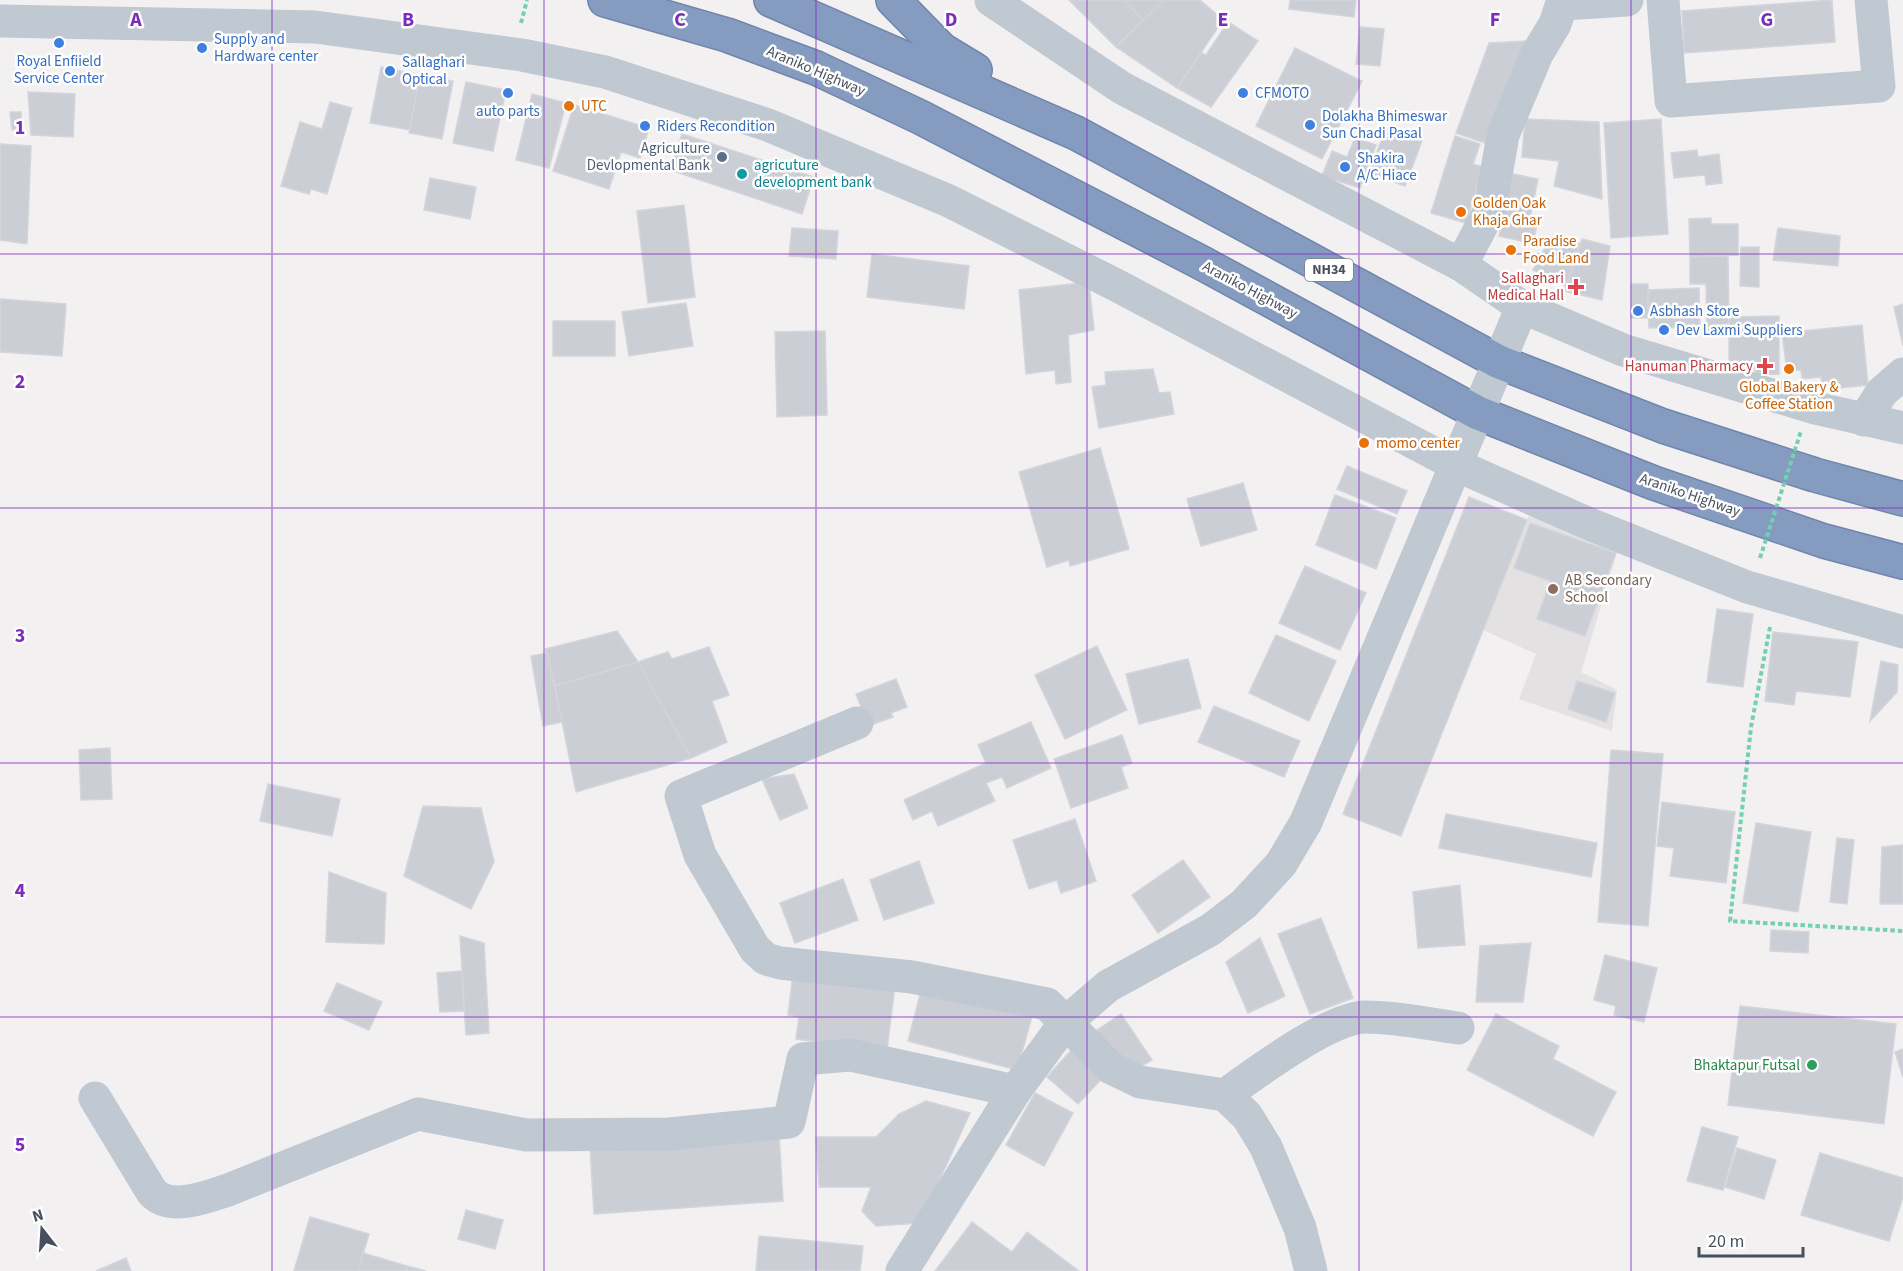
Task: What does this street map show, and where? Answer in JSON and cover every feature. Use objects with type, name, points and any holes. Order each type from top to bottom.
[{"type":"highway","name":"Araniko Highway","points":[[605,0],[727,35],[816,68],[920,117],[1202,263],[1478,413],[1654,483],[1824,541],[1903,562]]},
{"type":"highway","name":"NH34","points":[[771,0],[1076,133],[1499,362],[1664,426],[1815,475],[1903,499]]},
{"type":"highway","points":[[893,0],[942,50],[1076,133]]},
{"type":"street","points":[[991,0],[1122,88],[1461,266],[1522,307],[1623,350],[1737,385],[1903,429]]},
{"type":"street","points":[[1461,266],[1490,210],[1503,135],[1563,2],[1627,0]]},
{"type":"street","points":[[1664,0],[1671,101],[1879,86],[1871,0]]},
{"type":"street","points":[[0,21],[315,27],[522,55],[605,72],[768,125],[949,201],[1126,290],[1456,465],[1618,535],[1776,596],[1903,632]]},
{"type":"street","points":[[902,1271],[1015,1091],[1065,1023],[1108,986],[1210,930],[1245,904],[1281,864],[1306,822],[1522,307]]},
{"type":"street","points":[[1864,420],[1882,392],[1903,375]]},
{"type":"street","points":[[857,723],[681,796],[700,855],[755,949],[766,959],[780,963],[912,976],[1047,1004],[1111,1068],[1140,1082],[1225,1095],[1247,1116],[1266,1147],[1300,1228],[1311,1271]]},
{"type":"street","points":[[1225,1095],[1262,1068],[1346,1021],[1365,1017],[1458,1028]]},
{"type":"street","points":[[95,1098],[152,1192],[157,1198],[177,1202],[202,1199],[228,1190],[418,1114],[526,1135],[669,1134],[789,1122],[803,1059],[850,1054],[1015,1091]]},
{"type":"path","points":[[1760,558],[1800,431]]},
{"type":"path","points":[[1776,596],[1751,727],[1730,921],[1903,931]]},
{"type":"shaded area","name":"AB Secondary School","points":[[1529,516],[1618,549],[1581,672],[1617,690],[1612,731],[1519,699],[1536,654],[1483,630]]},
{"type":"building","points":[[1069,0],[1125,0],[1144,21],[1116,47]]},
{"type":"building","points":[[1125,0],[1164,0],[1144,21]]},
{"type":"building","points":[[1164,0],[1200,0],[1223,20],[1177,88],[1116,47]]},
{"type":"building","points":[[1290,0],[1356,0],[1354,17],[1289,9]]},
{"type":"building","points":[[1832,0],[1835,42],[1684,53],[1682,11]]},
{"type":"building","points":[[1228,22],[1258,41],[1211,107],[1177,88],[1201,53],[1206,55]]},
{"type":"building","points":[[1360,27],[1384,29],[1380,66],[1356,64]]},
{"type":"building","points":[[1526,41],[1488,144],[1456,133],[1489,43]]},
{"type":"building","points":[[1295,48],[1362,81],[1322,159],[1256,126]]},
{"type":"building","points":[[381,67],[420,75],[410,130],[370,123]]},
{"type":"building","points":[[420,75],[453,81],[442,139],[409,133]]},
{"type":"building","points":[[466,82],[506,90],[493,151],[453,143]]},
{"type":"building","points":[[28,92],[75,94],[73,137],[31,135]]},
{"type":"building","points":[[532,94],[566,103],[549,168],[516,160]]},
{"type":"building","points":[[330,102],[352,108],[327,194],[311,189],[309,194],[281,186],[300,122],[322,129]]},
{"type":"building","points":[[574,105],[649,128],[640,158],[621,152],[609,189],[553,171]]},
{"type":"building","points":[[10,112],[21,112],[22,129],[12,130]]},
{"type":"building","points":[[1525,119],[1599,122],[1602,199],[1554,186],[1559,161],[1522,157]]},
{"type":"building","points":[[1661,119],[1668,234],[1611,238],[1604,123]]},
{"type":"building","points":[[1386,128],[1422,141],[1405,186],[1369,173]]},
{"type":"building","name":"agricuture development bank","points":[[682,134],[814,177],[802,214],[670,170]]},
{"type":"building","points":[[1455,136],[1480,144],[1473,164],[1483,167],[1466,223],[1431,213]]},
{"type":"building","points":[[1355,138],[1376,145],[1360,188],[1322,176],[1332,151],[1347,157]]},
{"type":"building","points":[[0,144],[31,146],[27,244],[0,240]]},
{"type":"building","points":[[1697,150],[1698,157],[1719,154],[1722,183],[1706,185],[1705,175],[1674,178],[1671,153]]},
{"type":"building","points":[[1513,174],[1538,179],[1530,218],[1538,220],[1533,244],[1499,236]]},
{"type":"building","points":[[430,178],[476,187],[470,219],[424,210]]},
{"type":"building","points":[[684,205],[695,297],[648,303],[637,211]]},
{"type":"building","points":[[1711,218],[1711,224],[1738,224],[1738,255],[1690,257],[1689,219]]},
{"type":"building","points":[[792,228],[838,231],[836,259],[789,256]]},
{"type":"building","points":[[1778,228],[1840,236],[1838,266],[1773,260]]},
{"type":"building","points":[[1551,237],[1580,243],[1566,287],[1533,270]]},
{"type":"building","points":[[1582,239],[1610,246],[1602,300],[1564,291]]},
{"type":"building","points":[[1741,247],[1759,247],[1759,287],[1740,286]]},
{"type":"building","points":[[872,254],[969,266],[964,309],[867,297]]},
{"type":"building","points":[[1728,256],[1729,334],[1707,334],[1706,284],[1690,284],[1690,257]]},
{"type":"building","points":[[1089,282],[1094,330],[1068,335],[1071,382],[1056,384],[1055,370],[1026,374],[1019,290]]},
{"type":"building","points":[[1631,284],[1648,284],[1648,318],[1631,318]]},
{"type":"building","points":[[1699,288],[1700,327],[1649,328],[1648,290]]},
{"type":"building","points":[[0,299],[66,304],[62,356],[0,352]]},
{"type":"building","points":[[686,303],[693,346],[629,356],[622,312]]},
{"type":"building","points":[[1903,304],[1903,346],[1894,307]]},
{"type":"building","points":[[1779,316],[1779,374],[1755,375],[1755,369],[1729,369],[1729,317]]},
{"type":"building","points":[[553,321],[615,321],[615,356],[553,356]]},
{"type":"building","points":[[1862,325],[1868,385],[1839,388],[1838,383],[1822,385],[1821,377],[1802,379],[1801,370],[1787,371],[1782,333]]},
{"type":"building","points":[[825,331],[827,415],[777,417],[775,332]]},
{"type":"building","points":[[1153,369],[1159,393],[1170,392],[1174,414],[1099,428],[1092,387],[1106,385],[1105,372]]},
{"type":"building","points":[[1100,448],[1129,549],[1070,566],[1069,560],[1047,567],[1019,472]]},
{"type":"building","points":[[1347,466],[1407,491],[1397,514],[1337,489]]},
{"type":"building","points":[[1243,483],[1257,530],[1201,546],[1187,499]]},
{"type":"building","points":[[1335,495],[1396,518],[1376,569],[1316,545]]},
{"type":"building","points":[[1469,497],[1527,520],[1401,836],[1343,814]]},
{"type":"building","points":[[1530,523],[1616,553],[1585,636],[1537,619],[1550,581],[1514,568]]},
{"type":"building","points":[[1305,566],[1366,593],[1340,650],[1279,623]]},
{"type":"building","points":[[1717,609],[1753,614],[1743,687],[1707,682]]},
{"type":"building","points":[[617,631],[638,662],[555,686],[545,649]]},
{"type":"building","points":[[1773,632],[1858,642],[1850,697],[1796,691],[1794,705],[1765,701]]},
{"type":"building","points":[[1276,635],[1336,661],[1309,721],[1249,693]]},
{"type":"building","points":[[1097,646],[1127,710],[1065,739],[1035,675]]},
{"type":"building","points":[[709,647],[729,695],[712,701],[727,742],[691,758],[638,662],[668,652],[672,659]]},
{"type":"building","points":[[547,653],[562,722],[543,726],[531,656]]},
{"type":"building","points":[[1188,659],[1201,708],[1139,724],[1126,674]]},
{"type":"building","points":[[1881,661],[1898,665],[1897,692],[1870,721]]},
{"type":"building","points":[[638,662],[691,758],[576,792],[555,686]]},
{"type":"building","points":[[896,679],[907,707],[891,713],[893,717],[868,726],[856,694]]},
{"type":"building","points":[[1577,681],[1615,693],[1606,722],[1568,709]]},
{"type":"building","points":[[1214,706],[1300,741],[1284,777],[1198,742]]},
{"type":"building","points":[[1031,722],[1051,768],[1007,788],[1002,777],[986,783],[995,801],[938,826],[932,811],[913,820],[904,800],[986,763],[978,745]]},
{"type":"building","points":[[1122,735],[1132,763],[1121,767],[1128,788],[1071,808],[1054,759]]},
{"type":"building","points":[[110,748],[112,799],[81,800],[79,750]]},
{"type":"building","points":[[1611,750],[1663,754],[1648,926],[1598,922]]},
{"type":"building","points":[[794,774],[808,808],[780,820],[762,779]]},
{"type":"building","points":[[268,784],[340,799],[332,836],[260,821]]},
{"type":"building","points":[[1662,802],[1735,812],[1726,883],[1670,876],[1674,848],[1657,846]]},
{"type":"building","points":[[423,806],[481,808],[494,862],[471,909],[404,876]]},
{"type":"building","points":[[1446,814],[1597,843],[1591,877],[1439,848]]},
{"type":"building","points":[[1075,819],[1096,881],[1061,893],[1057,880],[1029,889],[1013,840]]},
{"type":"building","points":[[1756,823],[1811,832],[1798,912],[1743,903]]},
{"type":"building","points":[[1837,838],[1854,840],[1847,904],[1830,902]]},
{"type":"building","points":[[1903,845],[1903,904],[1880,904],[1882,847]]},
{"type":"building","points":[[1183,860],[1210,897],[1158,933],[1132,895]]},
{"type":"building","points":[[919,861],[934,903],[884,920],[870,880]]},
{"type":"building","points":[[329,872],[386,893],[384,944],[326,942]]},
{"type":"building","points":[[843,879],[858,920],[795,943],[780,903]]},
{"type":"building","points":[[1460,885],[1465,945],[1418,948],[1413,892]]},
{"type":"building","points":[[1321,918],[1353,998],[1310,1014],[1278,934]]},
{"type":"building","points":[[1771,930],[1809,932],[1808,953],[1770,951]]},
{"type":"building","points":[[460,936],[484,943],[489,1033],[466,1035]]},
{"type":"building","points":[[1260,938],[1285,996],[1248,1013],[1226,962]]},
{"type":"building","points":[[1531,943],[1523,1002],[1476,1002],[1480,946]]},
{"type":"building","points":[[1605,955],[1657,968],[1644,1022],[1614,1015],[1616,1006],[1594,1000]]},
{"type":"building","points":[[462,971],[464,1011],[440,1012],[437,973]]},
{"type":"building","points":[[793,974],[895,985],[887,1050],[796,1039],[799,1017],[788,1015]]},
{"type":"building","points":[[337,983],[382,1002],[369,1030],[324,1011]]},
{"type":"building","points":[[923,983],[1033,1013],[1017,1070],[908,1041]]},
{"type":"building","name":"Bhaktapur Futsal","points":[[1740,1006],[1896,1024],[1884,1124],[1728,1105]]},
{"type":"building","points":[[1121,1014],[1152,1060],[1131,1072],[1088,1036]]},
{"type":"building","points":[[1496,1014],[1559,1046],[1553,1059],[1616,1092],[1593,1136],[1467,1070]]},
{"type":"building","points":[[1075,1046],[1106,1074],[1078,1104],[1047,1077]]},
{"type":"building","points":[[1903,1049],[1903,1077],[1895,1052]]},
{"type":"building","points":[[1035,1093],[1073,1113],[1044,1166],[1006,1145]]},
{"type":"building","points":[[926,1101],[970,1113],[920,1223],[876,1226],[862,1211],[871,1187],[819,1187],[816,1137],[876,1137],[899,1114]]},
{"type":"building","points":[[1702,1127],[1738,1137],[1723,1190],[1687,1181]]},
{"type":"building","points":[[779,1135],[783,1201],[594,1214],[590,1147]]},
{"type":"building","points":[[1737,1148],[1776,1160],[1764,1199],[1725,1187]]},
{"type":"building","points":[[1820,1153],[1903,1178],[1903,1197],[1889,1241],[1801,1215]]},
{"type":"building","points":[[466,1210],[503,1220],[495,1249],[458,1239]]},
{"type":"building","points":[[310,1217],[369,1234],[358,1271],[294,1271]]},
{"type":"building","points":[[972,1222],[1012,1252],[1027,1232],[1079,1271],[935,1271]]},
{"type":"building","points":[[759,1236],[863,1246],[860,1271],[756,1271]]},
{"type":"building","points":[[363,1253],[407,1266],[406,1271],[358,1271]]},
{"type":"building","points":[[126,1258],[131,1271],[96,1271]]},
{"type":"building","points":[[407,1266],[426,1271],[406,1271]]},
{"type":"place","name":"Royal Enfiield Service Center","points":[[59,43]]},
{"type":"place","name":"Supply and Hardware center","points":[[202,48]]},
{"type":"place","name":"Sallaghari Optical","points":[[390,71]]},
{"type":"place","name":"auto parts","points":[[508,93]]},
{"type":"place","name":"CFMOTO","points":[[1243,93]]},
{"type":"place","name":"UTC","points":[[569,106]]},
{"type":"place","name":"Dolakha Bhimeswar Sun Chadi Pasal","points":[[1310,125]]},
{"type":"place","name":"Riders Recondition","points":[[645,126]]},
{"type":"place","name":"Agriculture Devlopmental Bank","points":[[722,157]]},
{"type":"place","name":"Shakira A/C Hiace","points":[[1345,167]]},
{"type":"place","name":"agricuture development bank","points":[[742,174]]},
{"type":"place","name":"Golden Oak Khaja Ghar","points":[[1461,212]]},
{"type":"place","name":"Paradise Food Land","points":[[1511,250]]},
{"type":"place","name":"Sallaghari Medical Hall","points":[[1576,287]]},
{"type":"place","name":"Asbhash Store","points":[[1638,311]]},
{"type":"place","name":"Dev Laxmi Suppliers","points":[[1664,330]]},
{"type":"place","name":"Hanuman Pharmacy","points":[[1765,366]]},
{"type":"place","name":"Global Bakery & Coffee Station","points":[[1789,369]]},
{"type":"place","name":"momo center","points":[[1364,443]]},
{"type":"place","name":"AB Secondary School","points":[[1553,589]]},
{"type":"place","name":"Bhaktapur Futsal","points":[[1812,1065]]}]
